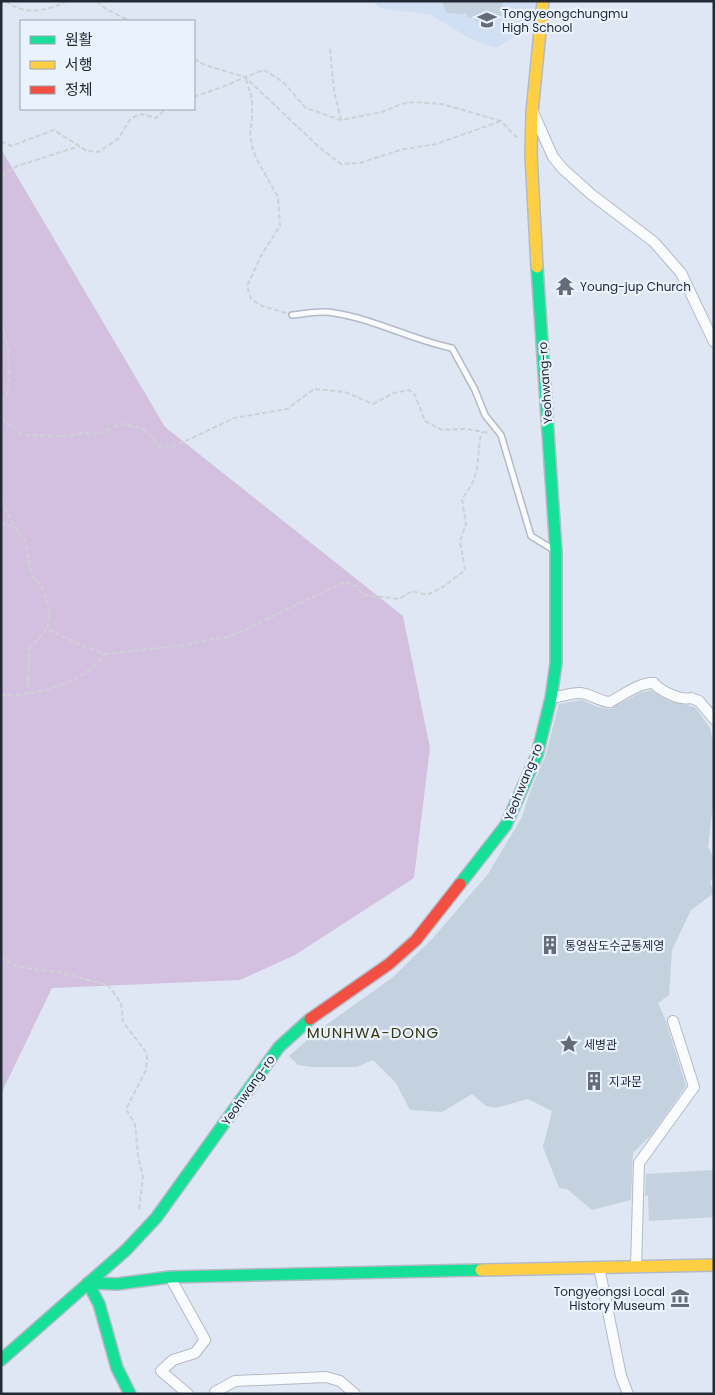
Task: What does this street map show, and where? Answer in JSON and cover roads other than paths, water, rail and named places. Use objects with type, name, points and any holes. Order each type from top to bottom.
[{"type":"street","name":"Yeohwang-ro","points":[[1,1360],[126,1250],[156,1218],[278,1047],[307,1021],[389,964],[416,940],[506,825],[538,754],[551,698],[556,663],[556,552],[535,238],[532,142],[532,112],[543,1]]},
{"type":"street","points":[[532,112],[554,157],[563,169],[592,195],[654,242],[682,273],[714,342]]},
{"type":"street","points":[[551,698],[579,693],[610,702],[649,682],[678,697],[699,701],[714,719]]},
{"type":"street","points":[[636,1267],[639,1163],[694,1087],[674,1021]]},
{"type":"street","points":[[130,1394],[117,1368],[99,1304],[88,1283],[117,1284],[170,1277],[714,1265]]},
{"type":"street","points":[[599,1267],[604,1301],[621,1376],[628,1394]]},
{"type":"street","points":[[170,1277],[205,1340],[195,1353],[173,1360],[161,1371],[188,1394]]},
{"type":"street","points":[[215,1392],[235,1380],[326,1377],[340,1381],[354,1394]]},
{"type":"lane","points":[[292,315],[333,312],[368,321],[435,345],[452,348],[475,390],[485,415],[501,435],[531,536],[556,552]]},
{"type":"place","name":"Tongyeongchungmu High School","points":[[487,20]]},
{"type":"place","name":"Young-jup Church","points":[[565,286]]},
{"type":"place","name":"통영삼도수군통제영","points":[[550,945]]},
{"type":"place","name":"세병관","points":[[569,1044]]},
{"type":"place","name":"지과문","points":[[594,1081]]},
{"type":"place","name":"Tongyeongsi Local History Museum","points":[[680,1298]]},
{"type":"district","name":"MUNHWA-DONG","points":[[373,1032]]}]
